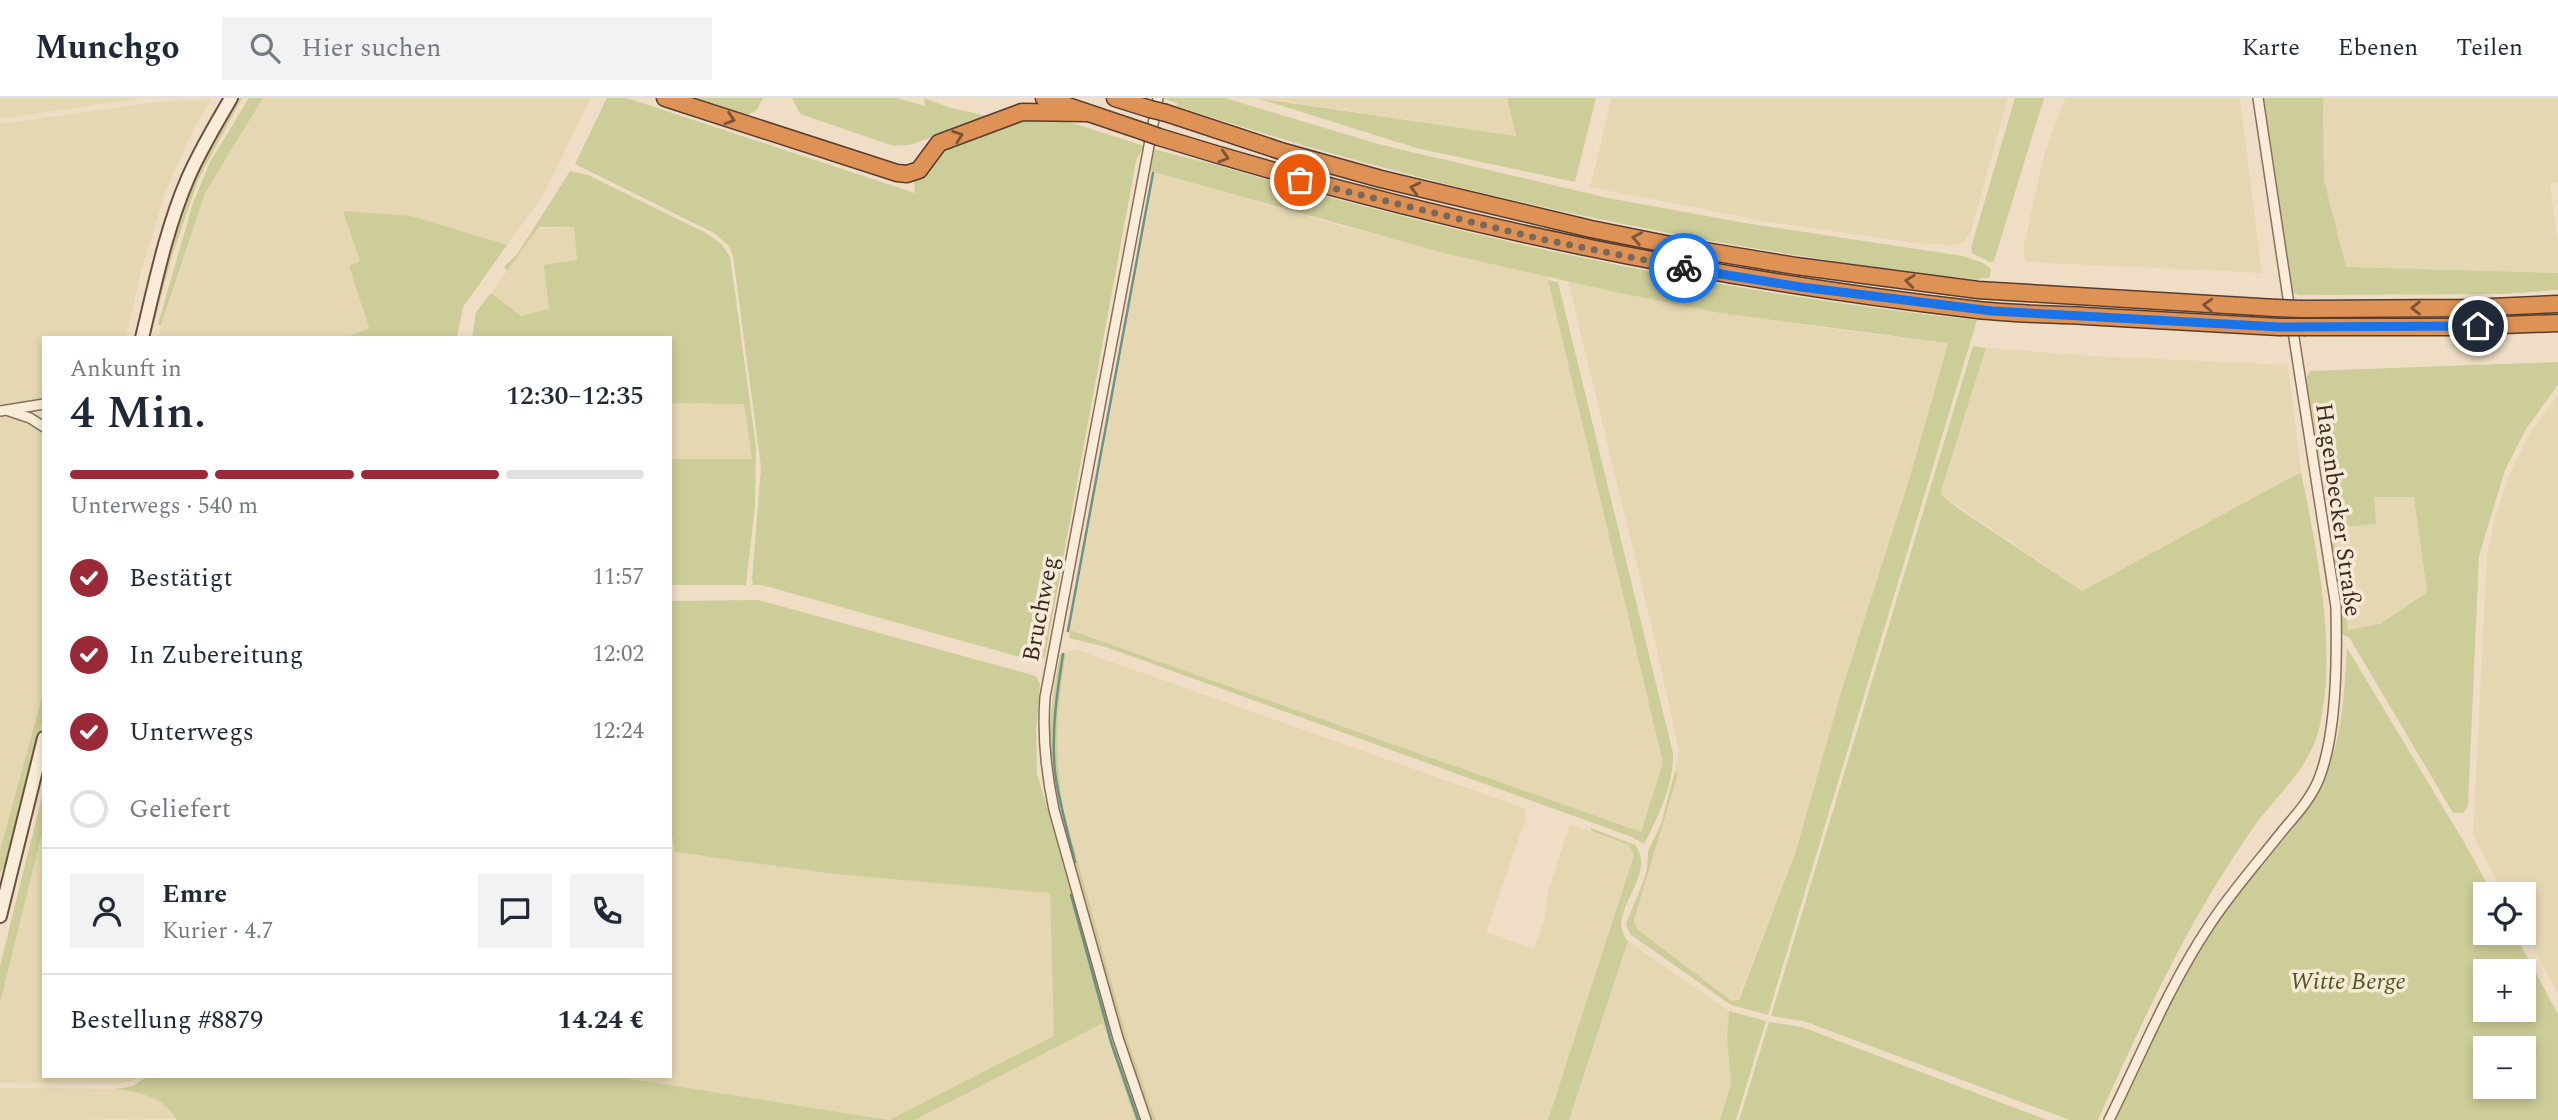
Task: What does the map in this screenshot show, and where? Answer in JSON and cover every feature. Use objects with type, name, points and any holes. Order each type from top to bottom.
[{"type":"highway","points":[[665,98],[907,174],[919,170],[939,143],[1022,112],[1086,113]]},
{"type":"highway","points":[[1044,98],[1279,174],[1567,244],[1645,261],[1788,285],[1992,311],[2279,327],[2452,327],[2558,323]]},
{"type":"highway","points":[[1115,98],[1158,107],[1284,152],[1381,179],[1591,229],[1796,266],[1998,292],[2276,308],[2469,308],[2558,304]]},
{"type":"main road","points":[[143,336],[167,239],[188,178],[231,98]]},
{"type":"main road","points":[[0,916],[42,746]]},
{"type":"street","name":"Hagenbecker Straße","points":[[2109,1120],[2173,990],[2208,927],[2297,814],[2319,778],[2330,733],[2336,607],[2259,98]]},
{"type":"street","name":"Bruchweg","points":[[1146,1120],[1118,1038],[1054,810],[1046,773],[1043,733],[1045,697],[1158,107]]},
{"type":"street","points":[[4,410],[42,404]]},
{"type":"street","points":[[4,410],[30,418],[42,426]]},
{"type":"shaded area","points":[[0,98],[141,98],[0,119]]},
{"type":"shaded area","points":[[263,98],[591,98],[542,197],[507,245],[412,216],[360,261],[349,266],[369,328],[349,336],[159,336],[205,193]]},
{"type":"shaded area","points":[[1264,98],[1507,98],[1516,136]]},
{"type":"shaded area","points":[[1612,98],[2008,98],[1971,231],[1964,242],[1956,245],[1915,243],[1770,222],[1590,187]]},
{"type":"shaded area","points":[[2065,98],[2240,98],[2262,273],[2027,262],[2023,249],[2044,155]]},
{"type":"shaded area","points":[[2323,98],[2558,98],[2558,182],[2550,185],[2558,243],[2558,273],[2345,267],[2324,180]]},
{"type":"shaded area","points":[[211,99],[193,130],[166,190],[140,275],[126,336],[42,336],[42,402],[16,406],[18,421],[42,429],[42,698],[0,861],[0,124],[157,102]]},
{"type":"shaded area","points":[[1155,172],[1345,227],[1547,276],[1663,763],[1641,832],[1070,630]]},
{"type":"shaded area","points":[[539,227],[574,227],[577,261],[550,309],[521,316],[491,293]]},
{"type":"shaded area","points":[[1568,281],[1720,313],[1948,342],[1908,483],[1842,689],[1795,854],[1738,1000],[1733,1001],[1637,929],[1634,920],[1678,774],[1675,771],[1679,752],[1653,632]]},
{"type":"shaded area","points":[[1986,348],[2288,365],[2301,472],[2082,591],[1940,494]]},
{"type":"shaded area","points":[[2558,394],[2558,994],[2532,945],[2536,945],[2536,882],[2498,882],[2473,835],[2487,554],[2510,473],[2530,433]]},
{"type":"shaded area","points":[[672,403],[744,403],[752,459],[672,459]]},
{"type":"shaded area","points":[[2373,497],[2414,497],[2427,592],[2380,624],[2347,630],[2332,528],[2376,524]]},
{"type":"shaded area","points":[[1075,649],[1524,808],[1526,818],[1486,932],[1534,949],[1545,918],[1548,892],[1570,824],[1629,845],[1634,855],[1548,1120],[1156,1120],[1128,1041],[1063,808],[1055,734],[1066,653]]},
{"type":"shaded area","points":[[42,833],[42,1078],[136,1078],[116,1084],[0,1083],[0,1005]]},
{"type":"shaded area","points":[[672,835],[675,852],[833,874],[1050,893],[1055,1036],[889,1120],[626,1078],[672,1078]]},
{"type":"shaded area","points":[[1628,941],[1729,1011],[1727,1037],[1731,1084],[1720,1120],[1569,1120]]},
{"type":"shaded area","points":[[1103,1023],[1135,1120],[915,1120]]},
{"type":"shaded area","points":[[0,1089],[116,1089],[143,1093],[159,1099],[178,1119],[0,1120]]},
{"type":"green space","points":[[239,98],[242,98],[198,180],[172,256],[154,323],[152,320],[185,205],[208,150]]},
{"type":"green space","points":[[249,98],[263,98],[205,193],[161,326],[158,324],[193,203],[210,162]]},
{"type":"green space","points":[[607,98],[627,98],[915,193],[914,180],[938,150],[1026,119],[1060,119],[1144,146],[1136,161],[1045,657],[1038,662],[762,585],[753,585],[761,467],[733,256],[728,245],[714,233],[575,164]]},
{"type":"green space","points":[[684,98],[763,98],[757,110],[744,117]]},
{"type":"green space","points":[[792,98],[897,98],[925,106],[924,98],[951,108],[993,117],[909,145],[894,146],[800,114]]},
{"type":"green space","points":[[1162,98],[1225,98],[1378,144],[1608,198],[1745,223],[1963,256],[1991,269],[1989,278],[1979,280],[1877,267],[1775,252],[1574,214],[1374,165],[1275,137],[1177,106],[1177,103]]},
{"type":"green space","points":[[1257,98],[1516,136],[1507,98],[1596,98],[1575,182],[1416,148]]},
{"type":"green space","points":[[2015,98],[2044,98],[1994,261],[1990,262],[1972,253],[1971,248]]},
{"type":"green space","points":[[2264,98],[2323,98],[2324,180],[2346,267],[2558,273],[2558,290],[2503,294],[2299,295],[2293,292]]},
{"type":"green space","points":[[1154,149],[1414,219],[1600,261],[1787,295],[1977,320],[1768,1015],[1731,1005],[1630,934],[1626,925],[1642,885],[1647,869],[1648,851],[1661,824],[1675,771],[1678,774],[1634,920],[1637,929],[1732,1001],[1739,1000],[1795,854],[1842,689],[1908,483],[1948,343],[1720,313],[1448,254],[1150,171]]},
{"type":"green space","points":[[570,171],[588,175],[708,234],[721,244],[730,256],[756,447],[755,506],[746,585],[672,585],[672,459],[752,459],[744,404],[672,403],[672,336],[472,336],[476,312],[491,293],[521,316],[549,309],[544,265],[577,260],[574,227],[539,227],[507,271],[504,267],[518,253]]},
{"type":"green space","points":[[343,211],[412,216],[507,245],[463,307],[457,336],[349,336],[369,328],[349,266],[360,261]]},
{"type":"green space","points":[[1548,280],[1558,282],[1673,753],[1668,789],[1644,844],[1632,837],[1106,647],[1069,638],[1070,630],[1641,832],[1663,763]]},
{"type":"green space","points":[[1973,346],[1986,348],[1940,494],[2082,591],[2301,472],[2319,567],[2326,634],[2326,666],[2324,698],[2315,742],[2295,776],[2244,841],[2200,911],[2154,1000],[2098,1120],[2070,1120],[1803,1021],[1771,1016]]},
{"type":"green space","points":[[2558,362],[2558,385],[2526,429],[2505,470],[2479,556],[2468,806],[2463,813],[2453,813],[2349,637],[2341,634],[2332,543],[2334,541],[2348,630],[2380,624],[2427,592],[2414,497],[2374,497],[2376,524],[2332,528],[2306,378],[2310,371]]},
{"type":"green space","points":[[758,600],[1036,676],[1040,684],[1036,732],[1037,774],[1142,1120],[1135,1120],[1103,1023],[915,1120],[889,1120],[1054,1036],[1050,893],[833,874],[675,852],[672,835],[672,601]]},
{"type":"green space","name":"Witte Berge","points":[[2347,648],[2486,882],[2473,882],[2473,945],[2521,945],[2528,959],[2473,959],[2473,1022],[2536,1022],[2536,974],[2558,1014],[2558,1120],[2113,1120],[2210,931],[2313,799],[2335,747]]},
{"type":"green space","points":[[1066,653],[1057,730],[1063,808],[1128,1041],[1156,1120],[1150,1120],[1132,1065],[1056,803],[1051,770],[1050,726],[1060,654]]},
{"type":"green space","points":[[42,697],[42,724],[8,861],[0,873],[0,850]]},
{"type":"green space","points":[[42,796],[42,833],[0,1004],[0,966]]},
{"type":"green space","points":[[1591,828],[1635,845],[1641,857],[1641,869],[1622,919],[1622,930],[1628,941],[1569,1120],[1548,1120],[1634,855],[1629,845],[1591,831]]},
{"type":"green space","points":[[1729,1011],[1766,1021],[1736,1120],[1720,1120],[1731,1084],[1727,1037]]},
{"type":"green space","points":[[1769,1022],[1802,1027],[2047,1120],[1739,1120]]},
{"type":"green space","points":[[145,1078],[626,1078],[889,1120],[177,1120],[165,1106],[151,1097],[116,1089],[133,1086]]},
{"type":"waterway","points":[[1068,631],[1153,173]]},
{"type":"waterway","points":[[1063,654],[1055,713],[1054,757],[1059,795],[1075,862]]},
{"type":"waterway","points":[[1071,895],[1112,1045],[1138,1120]]},
{"type":"way so far","points":[[1300,180],[1541,239],[1684,268]]},
{"type":"route","points":[[1684,268],[1801,287],[1992,311],[2279,327],[2478,326]]}]
